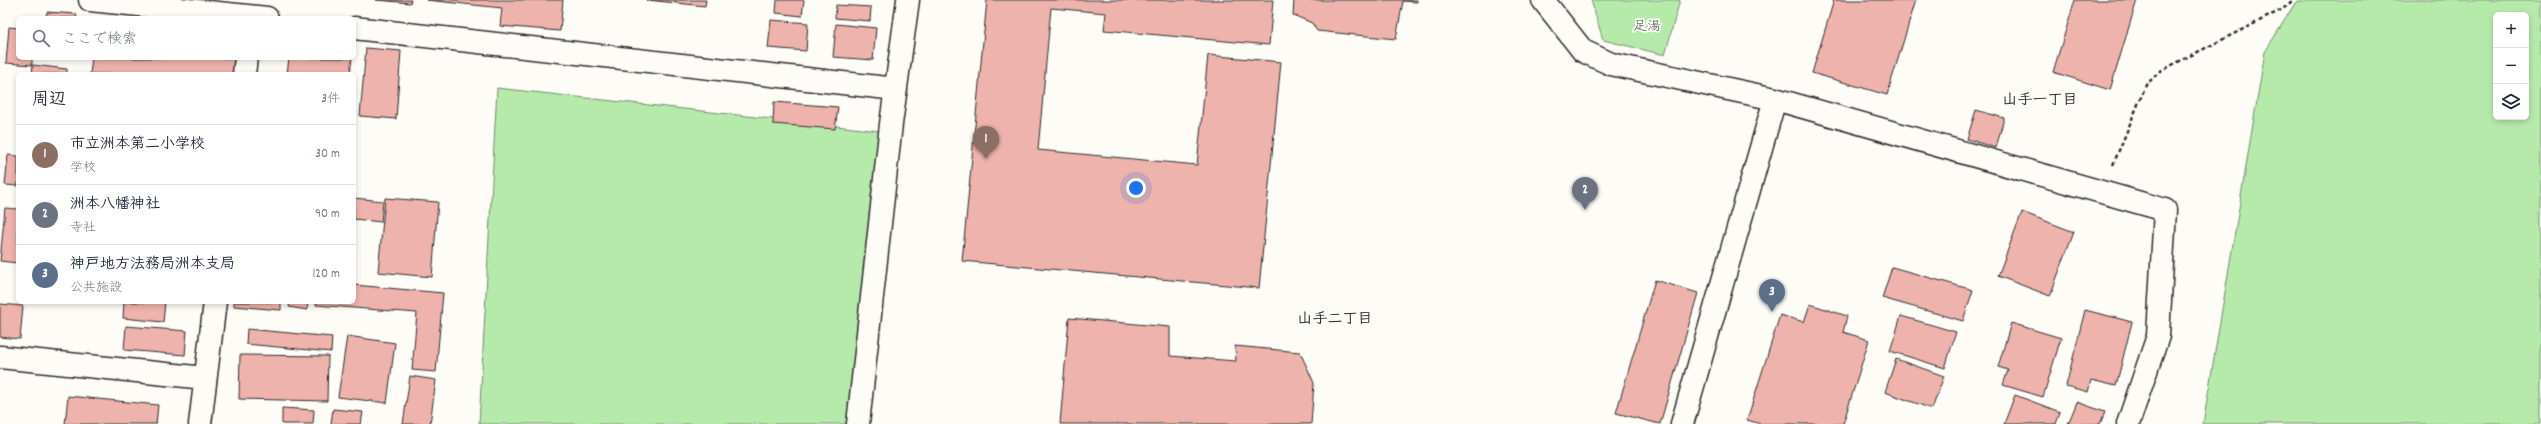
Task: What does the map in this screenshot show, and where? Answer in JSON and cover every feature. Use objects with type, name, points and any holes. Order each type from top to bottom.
[{"type":"street","points":[[90,0],[256,13]]},
{"type":"street","points":[[858,424],[896,89],[908,0]]},
{"type":"street","points":[[1543,0],[1583,52],[1611,64],[1775,99],[2165,210],[2158,336],[2128,424]]},
{"type":"street","points":[[356,28],[896,89]]},
{"type":"street","points":[[244,72],[246,60]]},
{"type":"street","points":[[1682,424],[1775,99]]},
{"type":"street","points":[[200,424],[214,304]]},
{"type":"street","points":[[0,357],[205,378]]},
{"type":"path","points":[[2101,192],[2146,85],[2160,71],[2284,9],[2293,0]]},
{"type":"green space","name":"足湯","points":[[1591,0],[1680,0],[1665,55],[1603,40]]},
{"type":"green space","points":[[2297,0],[2541,0],[2541,424],[2203,424],[2265,52]]},
{"type":"green space","points":[[497,88],[889,132],[846,424],[479,424]]},
{"type":"building","points":[[376,0],[411,0],[410,3]]},
{"type":"building","points":[[426,0],[563,0],[560,31],[500,26],[502,8]]},
{"type":"building","points":[[647,0],[706,0],[705,6]]},
{"type":"building","points":[[777,0],[804,0],[802,16],[776,13]]},
{"type":"building","points":[[987,0],[1273,0],[1269,45],[1104,30],[1106,13],[1051,8],[1038,150],[1197,165],[1208,55],[1281,62],[1259,288],[962,261]]},
{"type":"building","points":[[1294,0],[1417,0],[1417,2],[1403,1],[1396,39],[1317,31],[1312,23],[1293,15]]},
{"type":"building","points":[[1834,0],[1916,0],[1887,95],[1812,73]]},
{"type":"building","points":[[2075,0],[2137,0],[2110,90],[2053,72]]},
{"type":"building","points":[[836,5],[871,7],[870,21],[835,18]]},
{"type":"building","points":[[47,12],[77,14],[76,16],[46,16]]},
{"type":"building","points":[[771,20],[808,23],[806,51],[768,48]]},
{"type":"building","points":[[836,24],[876,28],[873,60],[833,57]]},
{"type":"building","points":[[9,27],[16,28],[16,60],[32,60],[32,65],[6,63]]},
{"type":"building","points":[[366,48],[401,51],[396,119],[360,116]]},
{"type":"building","points":[[92,60],[238,60],[237,72],[90,72]]},
{"type":"building","points":[[289,60],[352,60],[350,72],[287,72]]},
{"type":"building","points":[[33,65],[67,69],[67,72],[32,72]]},
{"type":"building","points":[[774,102],[838,107],[835,129],[773,124]]},
{"type":"building","points":[[1976,110],[2004,118],[1996,148],[1967,139]]},
{"type":"building","points":[[8,155],[16,156],[16,186],[5,185]]},
{"type":"building","points":[[356,198],[383,201],[381,222],[356,219]]},
{"type":"building","points":[[385,198],[438,202],[432,277],[378,272]]},
{"type":"building","points":[[5,208],[16,209],[16,263],[0,261]]},
{"type":"building","points":[[2022,212],[2074,232],[2050,296],[1998,276]]},
{"type":"building","points":[[1892,267],[1973,290],[1963,321],[1882,298]]},
{"type":"building","points":[[1655,280],[1698,293],[1660,424],[1616,413]]},
{"type":"building","points":[[356,285],[443,293],[436,372],[412,370],[417,313],[316,305],[356,304]]},
{"type":"building","points":[[0,304],[23,306],[20,339],[0,337]]},
{"type":"building","points":[[124,304],[165,304],[163,322],[123,318]]},
{"type":"building","points":[[234,304],[281,304],[281,310],[234,306]]},
{"type":"building","points":[[290,304],[308,304],[307,310],[289,307]]},
{"type":"building","points":[[1810,304],[1847,316],[1843,332],[1869,340],[1843,424],[1761,424],[1747,420],[1780,315],[1804,322]]},
{"type":"building","points":[[2085,310],[2132,322],[2116,386],[2091,380],[2088,392],[2066,386]]},
{"type":"building","points":[[1901,316],[1956,332],[1945,368],[1890,351]]},
{"type":"building","points":[[1069,318],[1170,327],[1170,356],[1236,361],[1235,346],[1300,352],[1314,383],[1311,424],[1060,424]]},
{"type":"building","points":[[2011,323],[2061,338],[2043,397],[2003,385],[2008,370],[1998,367]]},
{"type":"building","points":[[126,326],[187,331],[185,355],[124,350]]},
{"type":"building","points":[[247,329],[332,337],[331,352],[246,344]]},
{"type":"building","points":[[347,336],[395,343],[387,403],[338,397]]},
{"type":"building","points":[[240,355],[328,356],[327,401],[239,399]]},
{"type":"building","points":[[1896,359],[1944,376],[1932,409],[1885,392]]},
{"type":"building","points":[[410,376],[436,380],[430,424],[403,424]]},
{"type":"building","points":[[2015,395],[2060,412],[2056,424],[2004,424]]},
{"type":"building","points":[[68,396],[158,405],[156,424],[65,424]]},
{"type":"building","points":[[2077,402],[2105,412],[2100,424],[2068,424]]},
{"type":"building","points":[[282,408],[314,410],[313,424],[282,424]]},
{"type":"building","points":[[333,409],[363,412],[361,424],[331,424]]},
{"type":"place","name":"市立洲本第二小学校","points":[[986,159]]},
{"type":"place","name":"洲本八幡神社","points":[[1585,210]]},
{"type":"place","name":"神戸地方法務局洲本支局","points":[[1772,312]]},
{"type":"district","name":"山手一丁目","points":[[2040,99]]},
{"type":"district","name":"山手二丁目","points":[[1335,318]]}]
